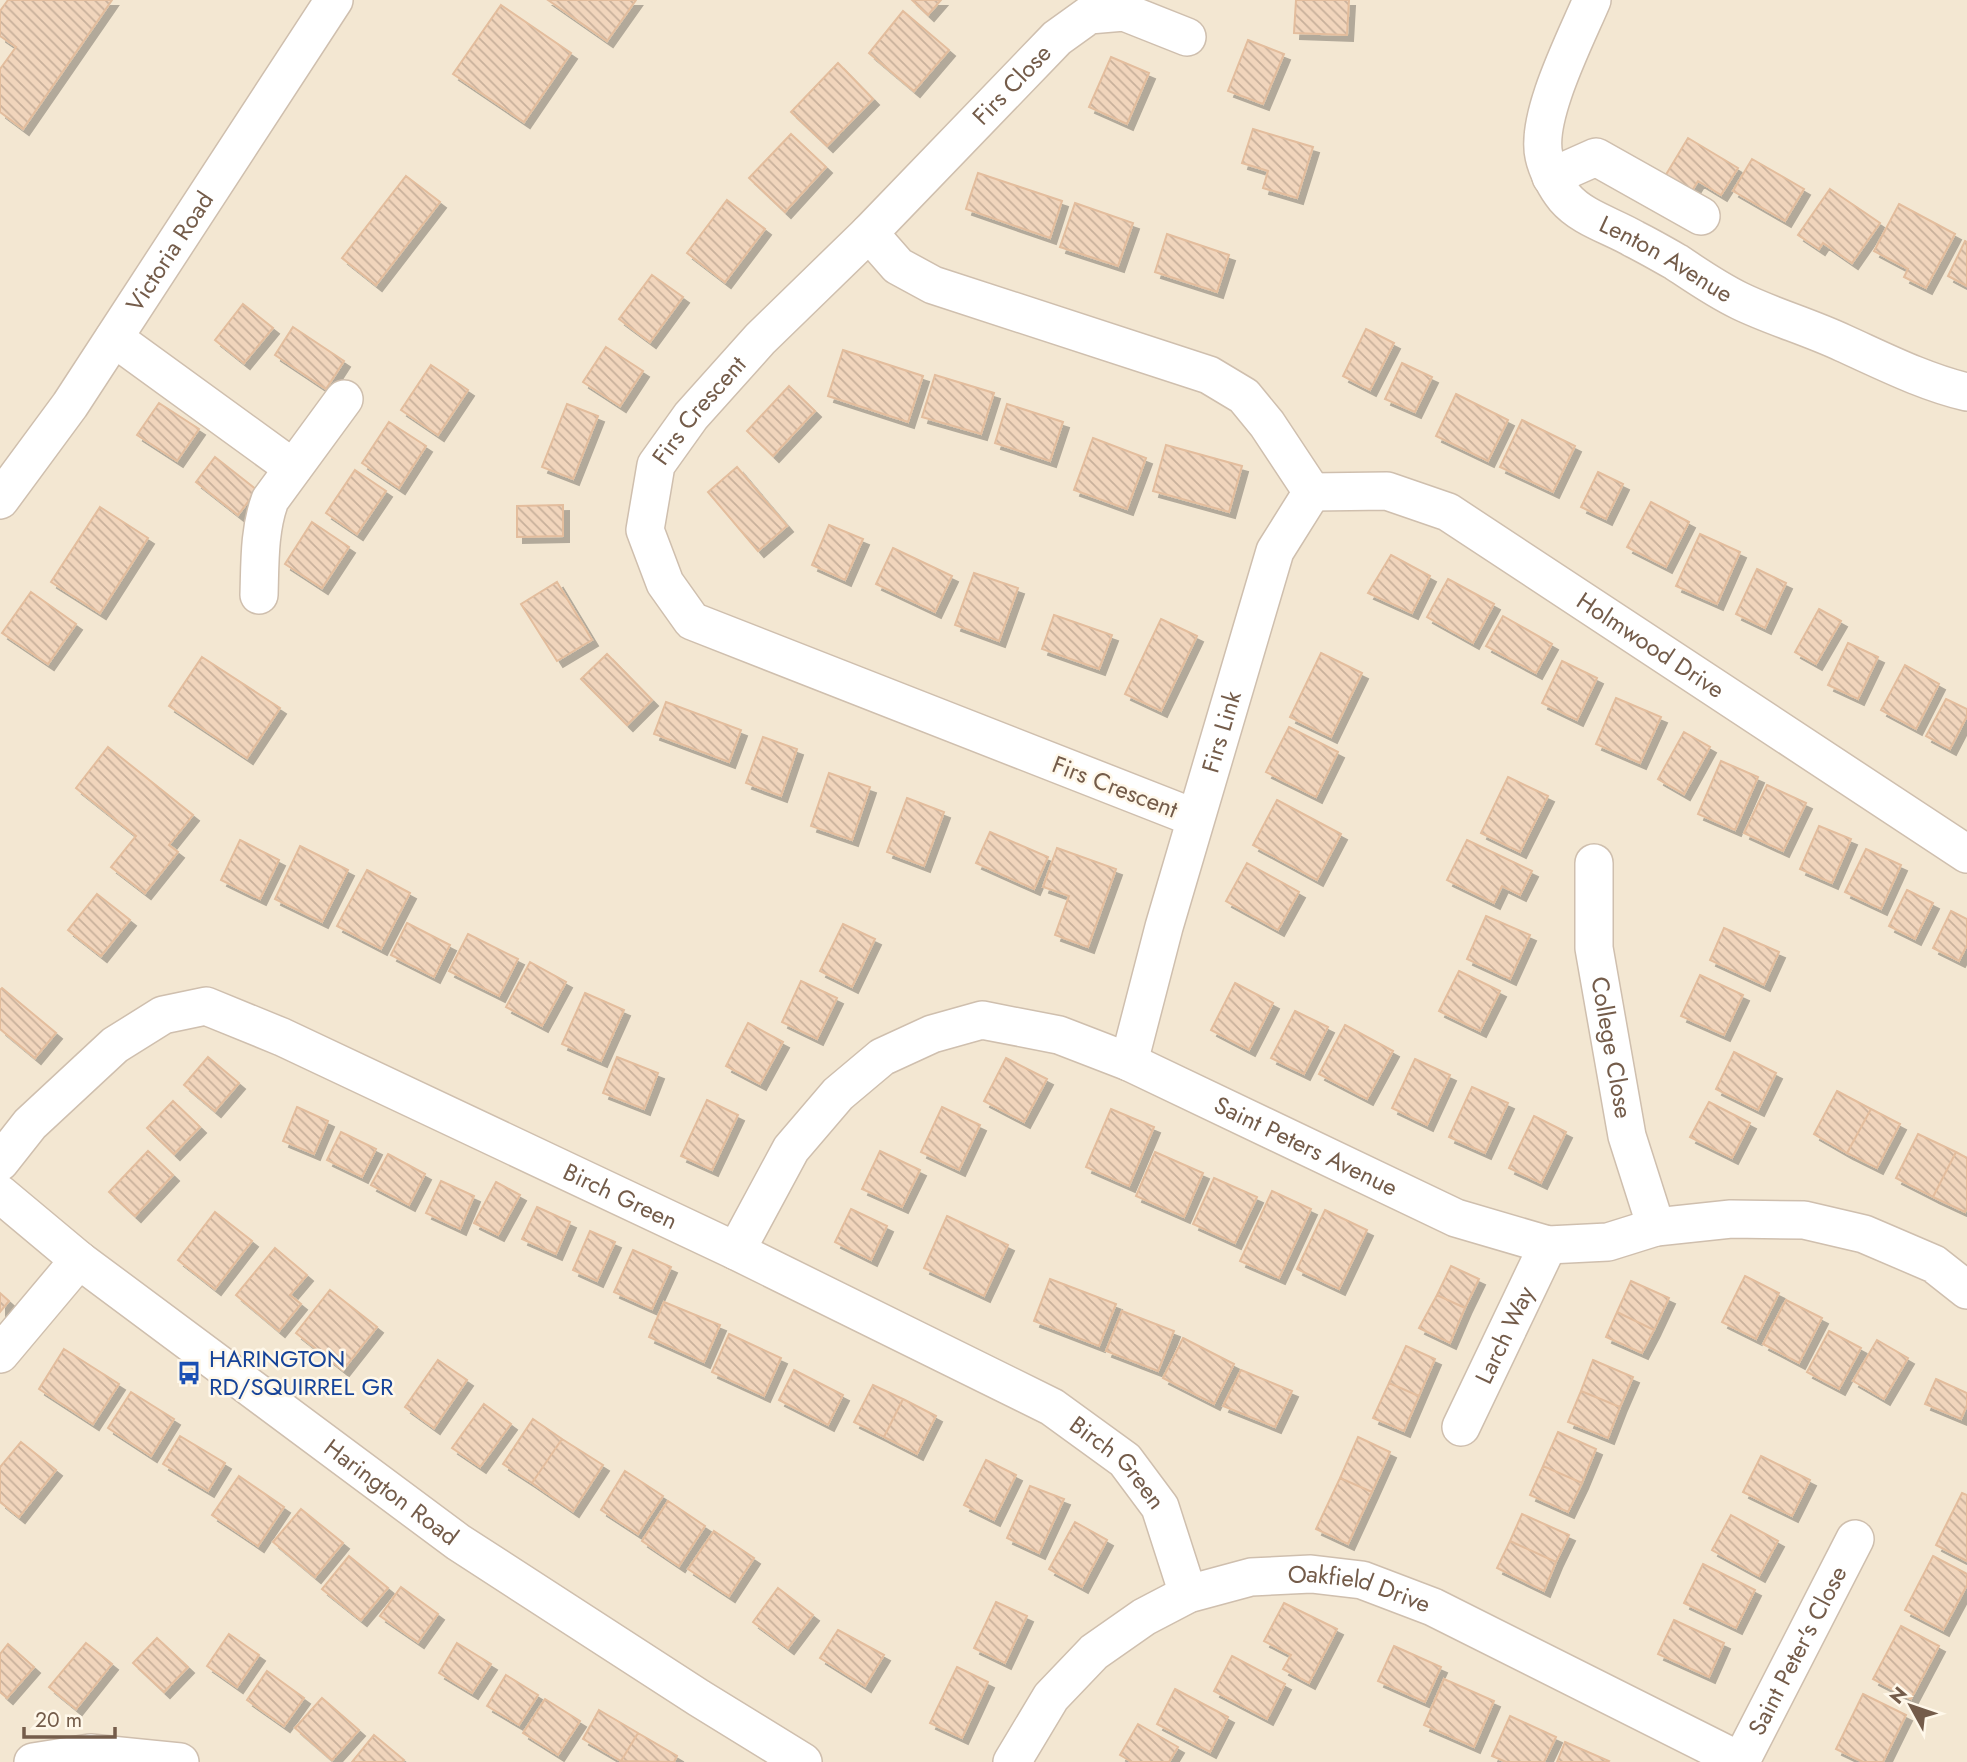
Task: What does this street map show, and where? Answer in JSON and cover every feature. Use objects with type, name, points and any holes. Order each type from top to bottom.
[{"type":"street","name":"Victoria Road","points":[[0,500],[70,405],[334,0]]},
{"type":"street","name":"Lenton Avenue","points":[[1591,0],[1545,116],[1542,140],[1544,157],[1566,200],[1588,216],[1663,255],[1730,296],[1897,367],[1967,392]]},
{"type":"street","name":"Firs Close","points":[[869,233],[1057,38],[1090,15],[1124,12],[1187,37]]},
{"type":"street","points":[[1552,177],[1596,157],[1700,216]]},
{"type":"street","points":[[869,233],[898,266],[933,285],[1209,375],[1244,396],[1312,492]]},
{"type":"street","name":"Firs Crescent","points":[[869,233],[760,339],[691,416],[656,465],[645,530],[665,583],[692,621],[1195,818]]},
{"type":"street","points":[[114,338],[293,468]]},
{"type":"street","points":[[259,595],[264,516],[270,500],[344,399]]},
{"type":"street","name":"Holmwood Drive","points":[[1312,492],[1387,491],[1448,512],[1967,854]]},
{"type":"street","name":"Firs Link","points":[[1129,1062],[1195,818],[1275,551],[1312,492]]},
{"type":"street","name":"College Close","points":[[1594,863],[1594,948],[1627,1136],[1656,1227]]},
{"type":"street","name":"Birch Green","points":[[0,1161],[30,1124],[115,1045],[163,1015],[206,1006],[282,1037],[736,1251],[1052,1407],[1125,1460],[1160,1507],[1188,1594]]},
{"type":"street","name":"Saint Peters Avenue","points":[[736,1251],[791,1149],[838,1094],[882,1057],[932,1034],[982,1020],[1059,1035],[1129,1062],[1456,1218],[1548,1245],[1608,1242],[1656,1227],[1731,1219],[1804,1220],[1864,1234],[1934,1264],[1967,1290]]},
{"type":"street","name":"Harington Road","points":[[0,1194],[79,1260],[458,1542],[803,1762]]},
{"type":"street","name":"Larch Way","points":[[1461,1427],[1548,1245]]},
{"type":"street","points":[[0,1354],[79,1260]]},
{"type":"street","name":"Saint Peter's Close","points":[[1742,1762],[1855,1539]]},
{"type":"street","name":"Oakfield Drive","points":[[1012,1762],[1051,1697],[1094,1652],[1144,1617],[1188,1594],[1251,1577],[1311,1574],[1362,1580],[1433,1607],[1742,1762]]},
{"type":"street","points":[[33,1762],[90,1753],[180,1762]]},
{"type":"shaded area","points":[[0,0],[1967,0],[1967,1762],[0,1762]]},
{"type":"building","points":[[8,0],[112,0],[23,129],[0,112],[0,69],[16,47],[0,36],[0,11]]},
{"type":"building","points":[[548,0],[636,0],[607,41]]},
{"type":"building","points":[[912,0],[941,0],[928,15]]},
{"type":"building","points":[[1296,0],[1349,0],[1347,35],[1294,33]]},
{"type":"building","points":[[501,5],[571,53],[524,122],[453,74]]},
{"type":"building","points":[[903,11],[949,50],[914,91],[869,53]]},
{"type":"building","points":[[1248,40],[1284,54],[1263,104],[1228,91]]},
{"type":"building","points":[[1111,57],[1149,73],[1127,124],[1089,107]]},
{"type":"building","points":[[838,63],[873,99],[827,146],[791,112]]},
{"type":"building","points":[[1253,129],[1313,147],[1297,198],[1263,188],[1268,171],[1242,163]]},
{"type":"building","points":[[791,134],[826,167],[785,212],[749,178]]},
{"type":"building","points":[[1688,138],[1738,168],[1721,195],[1698,181],[1690,194],[1664,178]]},
{"type":"building","points":[[1752,159],[1804,189],[1785,221],[1733,191]]},
{"type":"building","points":[[978,173],[1062,201],[1050,238],[966,209]]},
{"type":"building","points":[[406,176],[440,202],[376,285],[342,258]]},
{"type":"building","points":[[1830,189],[1880,223],[1852,263],[1823,243],[1819,249],[1798,235]]},
{"type":"building","points":[[727,200],[765,229],[725,282],[687,253]]},
{"type":"building","points":[[1075,203],[1133,223],[1118,266],[1060,247]]},
{"type":"building","points":[[1899,204],[1955,234],[1926,288],[1904,277],[1908,269],[1874,251]]},
{"type":"building","points":[[1167,234],[1229,255],[1217,292],[1155,272]]},
{"type":"building","points":[[1965,241],[1967,242],[1967,286],[1948,276]]},
{"type":"building","points":[[652,275],[683,297],[650,342],[619,319]]},
{"type":"building","points":[[243,304],[273,328],[244,363],[215,340]]},
{"type":"building","points":[[293,327],[344,361],[326,389],[275,355]]},
{"type":"building","points":[[1366,329],[1394,343],[1370,390],[1343,376]]},
{"type":"building","points":[[606,347],[643,371],[620,406],[583,382]]},
{"type":"building","points":[[843,350],[923,376],[908,422],[828,396]]},
{"type":"building","points":[[1402,363],[1432,377],[1415,412],[1385,399]]},
{"type":"building","points":[[431,365],[468,390],[438,435],[401,410]]},
{"type":"building","points":[[935,375],[994,393],[981,434],[922,417]]},
{"type":"building","points":[[789,386],[815,411],[773,456],[747,431]]},
{"type":"building","points":[[1456,394],[1508,420],[1488,461],[1436,436]]},
{"type":"building","points":[[159,403],[199,429],[177,461],[137,435]]},
{"type":"building","points":[[567,404],[598,416],[573,479],[542,467]]},
{"type":"building","points":[[1007,404],[1063,422],[1050,461],[995,443]]},
{"type":"building","points":[[1522,420],[1575,446],[1553,492],[1500,467]]},
{"type":"building","points":[[389,422],[426,446],[399,488],[362,463]]},
{"type":"building","points":[[1093,438],[1146,458],[1127,509],[1074,490]]},
{"type":"building","points":[[1166,445],[1242,466],[1229,512],[1153,491]]},
{"type":"building","points":[[215,457],[257,490],[238,515],[196,482]]},
{"type":"building","points":[[737,467],[787,526],[758,551],[708,492]]},
{"type":"building","points":[[355,470],[386,491],[357,534],[326,513]]},
{"type":"building","points":[[1598,472],[1623,484],[1606,519],[1581,507]]},
{"type":"building","points":[[1651,502],[1689,522],[1666,567],[1627,547]]},
{"type":"building","points":[[563,505],[563,536],[517,537],[517,506]]},
{"type":"building","points":[[100,507],[148,538],[100,613],[51,582]]},
{"type":"building","points":[[312,522],[349,547],[322,588],[285,564]]},
{"type":"building","points":[[829,525],[863,539],[845,580],[812,565]]},
{"type":"building","points":[[1700,534],[1740,552],[1717,604],[1676,586]]},
{"type":"building","points":[[893,548],[952,576],[935,612],[876,584]]},
{"type":"building","points":[[1391,555],[1430,576],[1412,613],[1368,593]]},
{"type":"building","points":[[1757,569],[1786,583],[1765,628],[1736,614]]},
{"type":"building","points":[[974,573],[1018,588],[999,641],[955,625]]},
{"type":"building","points":[[1448,579],[1494,604],[1473,643],[1427,617]]},
{"type":"building","points":[[557,582],[592,640],[557,661],[521,604]]},
{"type":"building","points":[[31,592],[76,624],[48,664],[2,633]]},
{"type":"building","points":[[1819,609],[1841,621],[1816,664],[1795,652]]},
{"type":"building","points":[[1054,615],[1112,635],[1099,669],[1042,649]]},
{"type":"building","points":[[1503,616],[1552,644],[1536,673],[1486,646]]},
{"type":"building","points":[[1161,619],[1197,636],[1161,711],[1125,694]]},
{"type":"building","points":[[1848,643],[1878,657],[1858,699],[1828,685]]},
{"type":"building","points":[[1321,653],[1362,673],[1331,737],[1290,717]]},
{"type":"building","points":[[607,654],[652,700],[627,725],[581,679]]},
{"type":"building","points":[[202,657],[280,708],[247,758],[169,706]]},
{"type":"building","points":[[1562,661],[1597,678],[1577,720],[1542,703]]},
{"type":"building","points":[[1905,665],[1939,684],[1916,729],[1881,710]]},
{"type":"building","points":[[1616,698],[1661,717],[1640,763],[1596,744]]},
{"type":"building","points":[[1946,699],[1967,709],[1967,716],[1950,749],[1926,736]]},
{"type":"building","points":[[666,702],[741,730],[729,762],[654,734]]},
{"type":"building","points":[[1289,727],[1338,752],[1316,797],[1266,772]]},
{"type":"building","points":[[1684,732],[1710,747],[1684,794],[1658,779]]},
{"type":"building","points":[[763,737],[797,749],[781,796],[746,783]]},
{"type":"building","points":[[108,747],[193,815],[169,845],[178,852],[145,893],[111,867],[136,836],[76,788]]},
{"type":"building","points":[[1721,761],[1758,777],[1735,830],[1698,814]]},
{"type":"building","points":[[829,773],[870,787],[852,840],[811,826]]},
{"type":"building","points":[[1508,777],[1548,796],[1520,852],[1481,833]]},
{"type":"building","points":[[1767,785],[1806,803],[1783,851],[1744,833]]},
{"type":"building","points":[[907,798],[944,812],[924,866],[887,852]]},
{"type":"building","points":[[1277,800],[1341,834],[1317,880],[1253,845]]},
{"type":"building","points":[[1819,826],[1851,839],[1832,883],[1800,869]]},
{"type":"building","points":[[990,832],[1048,857],[1034,889],[976,863]]},
{"type":"building","points":[[240,840],[279,860],[260,899],[221,880]]},
{"type":"building","points":[[1467,840],[1532,871],[1520,895],[1502,886],[1494,903],[1447,880]]},
{"type":"building","points":[[300,846],[348,870],[322,922],[275,899]]},
{"type":"building","points":[[1057,848],[1116,869],[1088,947],[1055,935],[1069,896],[1043,887]]},
{"type":"building","points":[[1866,849],[1901,865],[1881,909],[1845,892]]},
{"type":"building","points":[[1247,863],[1299,892],[1278,930],[1226,901]]},
{"type":"building","points":[[367,870],[410,893],[381,949],[337,926]]},
{"type":"building","points":[[1907,890],[1933,903],[1915,939],[1889,926]]},
{"type":"building","points":[[97,894],[130,920],[101,956],[68,930]]},
{"type":"building","points":[[1951,911],[1967,919],[1967,945],[1959,961],[1933,948]]},
{"type":"building","points":[[1486,916],[1530,935],[1510,979],[1467,959]]},
{"type":"building","points":[[407,923],[450,945],[434,977],[391,955]]},
{"type":"building","points":[[843,924],[875,939],[852,987],[820,971]]},
{"type":"building","points":[[1724,928],[1779,952],[1764,985],[1710,960]]},
{"type":"building","points":[[468,934],[518,959],[499,996],[449,971]]},
{"type":"building","points":[[530,962],[566,982],[542,1026],[506,1007]]},
{"type":"building","points":[[1459,971],[1500,991],[1480,1031],[1439,1011]]},
{"type":"building","points":[[1700,975],[1743,995],[1724,1035],[1681,1016]]},
{"type":"building","points":[[801,981],[837,998],[817,1039],[782,1022]]},
{"type":"building","points":[[1235,983],[1273,1003],[1249,1050],[1211,1030]]},
{"type":"building","points":[[2,988],[56,1033],[35,1058],[0,1029]]},
{"type":"building","points":[[585,993],[624,1010],[601,1061],[562,1044]]},
{"type":"building","points":[[1295,1011],[1328,1027],[1304,1074],[1271,1058]]},
{"type":"building","points":[[748,1023],[783,1042],[760,1084],[726,1066]]},
{"type":"building","points":[[1345,1025],[1393,1051],[1367,1099],[1319,1074]]},
{"type":"building","points":[[1734,1052],[1776,1073],[1758,1110],[1716,1089]]},
{"type":"building","points":[[208,1057],[239,1083],[215,1111],[184,1085]]},
{"type":"building","points":[[617,1057],[658,1073],[644,1109],[603,1093]]},
{"type":"building","points":[[1006,1058],[1047,1079],[1024,1122],[984,1101]]},
{"type":"building","points":[[1415,1059],[1450,1075],[1427,1125],[1392,1108]]},
{"type":"building","points":[[1472,1087],[1508,1103],[1485,1153],[1449,1137]]},
{"type":"building","points":[[1837,1091],[1871,1109],[1847,1153],[1814,1134]]},
{"type":"building","points":[[707,1100],[738,1115],[712,1170],[681,1156]]},
{"type":"building","points":[[173,1101],[200,1127],[174,1154],[147,1128]]},
{"type":"building","points":[[1709,1102],[1750,1123],[1732,1158],[1690,1137]]},
{"type":"building","points":[[297,1107],[328,1121],[314,1154],[283,1141]]},
{"type":"building","points":[[942,1107],[980,1125],[959,1170],[921,1152]]},
{"type":"building","points":[[1111,1109],[1154,1127],[1129,1186],[1086,1167]]},
{"type":"building","points":[[1871,1109],[1900,1124],[1877,1168],[1847,1153]]},
{"type":"building","points":[[1534,1116],[1566,1132],[1541,1183],[1509,1168]]},
{"type":"building","points":[[341,1132],[376,1149],[362,1177],[327,1160]]},
{"type":"building","points":[[1918,1134],[1956,1152],[1933,1197],[1896,1178]]},
{"type":"building","points":[[148,1151],[173,1175],[135,1216],[109,1192]]},
{"type":"building","points":[[880,1151],[920,1170],[902,1207],[862,1189]]},
{"type":"building","points":[[1155,1152],[1203,1173],[1184,1217],[1136,1196]]},
{"type":"building","points":[[1956,1152],[1967,1158],[1965,1212],[1933,1197]]},
{"type":"building","points":[[388,1154],[425,1174],[409,1205],[371,1185]]},
{"type":"building","points":[[1214,1178],[1257,1197],[1235,1243],[1193,1224]]},
{"type":"building","points":[[441,1181],[474,1196],[460,1229],[426,1213]]},
{"type":"building","points":[[496,1182],[520,1195],[498,1235],[474,1223]]},
{"type":"building","points":[[1272,1191],[1311,1209],[1279,1278],[1240,1261]]},
{"type":"building","points":[[537,1207],[570,1222],[556,1254],[522,1239]]},
{"type":"building","points":[[851,1209],[887,1226],[871,1260],[835,1242]]},
{"type":"building","points":[[1325,1210],[1367,1230],[1339,1289],[1297,1269]]},
{"type":"building","points":[[215,1212],[252,1241],[215,1289],[178,1260]]},
{"type":"building","points":[[947,1216],[1008,1245],[984,1296],[924,1268]]},
{"type":"building","points":[[590,1231],[615,1242],[597,1281],[573,1270]]},
{"type":"building","points":[[275,1248],[307,1275],[290,1295],[301,1304],[279,1331],[236,1295]]},
{"type":"building","points":[[633,1250],[671,1267],[652,1309],[614,1292]]},
{"type":"building","points":[[1451,1266],[1479,1279],[1465,1308],[1437,1295]]},
{"type":"building","points":[[1745,1276],[1779,1293],[1756,1339],[1722,1322]]},
{"type":"building","points":[[1050,1279],[1116,1304],[1099,1346],[1034,1321]]},
{"type":"building","points":[[1631,1281],[1669,1298],[1654,1330],[1617,1312]]},
{"type":"building","points":[[330,1290],[377,1327],[343,1370],[296,1333]]},
{"type":"building","points":[[0,1293],[9,1301],[0,1312]]},
{"type":"building","points":[[1437,1295],[1465,1308],[1450,1343],[1419,1328]]},
{"type":"building","points":[[1786,1300],[1822,1318],[1799,1363],[1763,1344]]},
{"type":"building","points":[[664,1302],[720,1325],[704,1362],[649,1337]]},
{"type":"building","points":[[1122,1311],[1174,1331],[1158,1371],[1106,1351]]},
{"type":"building","points":[[1617,1312],[1654,1330],[1642,1353],[1606,1337]]},
{"type":"building","points":[[1829,1331],[1861,1348],[1839,1389],[1807,1372]]},
{"type":"building","points":[[729,1334],[781,1358],[764,1396],[712,1372]]},
{"type":"building","points":[[1183,1338],[1234,1364],[1214,1404],[1163,1378]]},
{"type":"building","points":[[1877,1340],[1908,1358],[1884,1399],[1853,1381]]},
{"type":"building","points":[[1406,1346],[1435,1359],[1419,1396],[1389,1383]]},
{"type":"building","points":[[64,1349],[119,1384],[93,1424],[39,1389]]},
{"type":"building","points":[[438,1360],[467,1380],[434,1428],[405,1407]]},
{"type":"building","points":[[1593,1360],[1633,1377],[1620,1407],[1581,1391]]},
{"type":"building","points":[[794,1370],[843,1395],[828,1425],[779,1400]]},
{"type":"building","points":[[1241,1370],[1292,1391],[1275,1427],[1223,1406]]},
{"type":"building","points":[[1936,1379],[1967,1393],[1967,1405],[1961,1419],[1925,1404]]},
{"type":"building","points":[[1389,1383],[1419,1396],[1404,1431],[1373,1418]]},
{"type":"building","points":[[873,1385],[903,1399],[884,1437],[854,1422]]},
{"type":"building","points":[[1581,1391],[1620,1407],[1608,1438],[1568,1422]]},
{"type":"building","points":[[131,1392],[174,1419],[151,1456],[108,1428]]},
{"type":"building","points":[[903,1399],[936,1416],[917,1454],[884,1437]]},
{"type":"building","points":[[484,1404],[511,1424],[480,1467],[452,1448]]},
{"type":"building","points":[[533,1419],[562,1439],[532,1483],[503,1464]]},
{"type":"building","points":[[1558,1432],[1596,1449],[1582,1483],[1543,1466]]},
{"type":"building","points":[[180,1436],[225,1463],[208,1491],[163,1464]]},
{"type":"building","points":[[1358,1437],[1390,1452],[1372,1492],[1340,1478]]},
{"type":"building","points":[[562,1439],[603,1465],[573,1511],[532,1483]]},
{"type":"building","points":[[21,1442],[56,1470],[19,1517],[0,1502],[0,1467]]},
{"type":"building","points":[[1761,1456],[1810,1480],[1792,1516],[1743,1492]]},
{"type":"building","points":[[986,1460],[1016,1475],[994,1520],[964,1505]]},
{"type":"building","points":[[1543,1466],[1582,1483],[1568,1512],[1530,1495]]},
{"type":"building","points":[[625,1471],[663,1496],[638,1534],[601,1510]]},
{"type":"building","points":[[239,1476],[284,1507],[258,1546],[212,1515]]},
{"type":"building","points":[[1340,1478],[1372,1492],[1348,1544],[1316,1529]]},
{"type":"building","points":[[1030,1486],[1064,1499],[1039,1553],[1007,1538]]},
{"type":"building","points":[[1962,1493],[1967,1495],[1967,1561],[1936,1545]]},
{"type":"building","points":[[668,1501],[705,1526],[679,1566],[642,1541]]},
{"type":"building","points":[[301,1509],[343,1543],[315,1577],[273,1542]]},
{"type":"building","points":[[1522,1514],[1569,1535],[1556,1562],[1510,1541]]},
{"type":"building","points":[[1731,1515],[1778,1541],[1759,1576],[1712,1550]]},
{"type":"building","points":[[1075,1522],[1107,1540],[1082,1587],[1049,1569]]},
{"type":"building","points":[[714,1531],[754,1558],[729,1596],[688,1569]]},
{"type":"building","points":[[1510,1541],[1556,1562],[1544,1591],[1497,1568]]},
{"type":"building","points":[[349,1556],[388,1588],[361,1620],[322,1589]]},
{"type":"building","points":[[1933,1556],[1967,1574],[1967,1585],[1943,1630],[1905,1610]]},
{"type":"building","points":[[1703,1564],[1755,1590],[1736,1628],[1684,1603]]},
{"type":"building","points":[[401,1587],[438,1614],[418,1642],[380,1616]]},
{"type":"building","points":[[778,1588],[813,1615],[788,1648],[753,1622]]},
{"type":"building","points":[[996,1602],[1027,1616],[1005,1663],[974,1648]]},
{"type":"building","points":[[1284,1603],[1337,1629],[1309,1683],[1283,1669],[1291,1655],[1264,1641]]},
{"type":"building","points":[[1674,1620],[1724,1643],[1709,1677],[1658,1654]]},
{"type":"building","points":[[1901,1626],[1939,1646],[1911,1699],[1873,1679]]},
{"type":"building","points":[[838,1630],[884,1655],[865,1686],[820,1658]]},
{"type":"building","points":[[229,1634],[259,1655],[237,1687],[207,1666]]},
{"type":"building","points":[[157,1638],[188,1667],[164,1692],[133,1663]]},
{"type":"building","points":[[86,1643],[112,1664],[76,1709],[49,1687]]},
{"type":"building","points":[[457,1643],[491,1664],[472,1693],[439,1673]]},
{"type":"building","points":[[8,1644],[34,1667],[7,1698],[0,1692],[0,1654]]},
{"type":"building","points":[[1394,1646],[1441,1667],[1425,1702],[1378,1681]]},
{"type":"building","points":[[1232,1656],[1285,1684],[1267,1719],[1214,1691]]},
{"type":"building","points":[[957,1667],[988,1682],[962,1738],[930,1723]]},
{"type":"building","points":[[267,1671],[304,1698],[284,1726],[247,1700]]},
{"type":"building","points":[[506,1675],[538,1695],[519,1725],[487,1706]]},
{"type":"building","points":[[1444,1679],[1494,1701],[1474,1747],[1424,1725]]},
{"type":"building","points":[[1175,1689],[1228,1717],[1210,1752],[1157,1724]]},
{"type":"building","points":[[1863,1694],[1906,1715],[1883,1762],[1863,1762],[1836,1749]]},
{"type":"building","points":[[322,1698],[359,1730],[332,1760],[295,1728]]},
{"type":"building","points":[[545,1699],[580,1721],[558,1755],[523,1733]]},
{"type":"building","points":[[599,1710],[638,1733],[621,1761],[583,1739]]},
{"type":"building","points":[[1510,1716],[1556,1737],[1544,1762],[1506,1762],[1492,1756]]},
{"type":"building","points":[[1138,1724],[1178,1747],[1169,1762],[1132,1762],[1120,1755]]},
{"type":"building","points":[[638,1733],[677,1756],[674,1762],[621,1761]]},
{"type":"building","points":[[374,1735],[404,1760],[352,1762]]},
{"type":"building","points":[[1565,1742],[1609,1761],[1557,1762]]},
{"type":"place","name":"HARINGTON RD/SQUIRREL GR","points":[[189,1373]]}]
